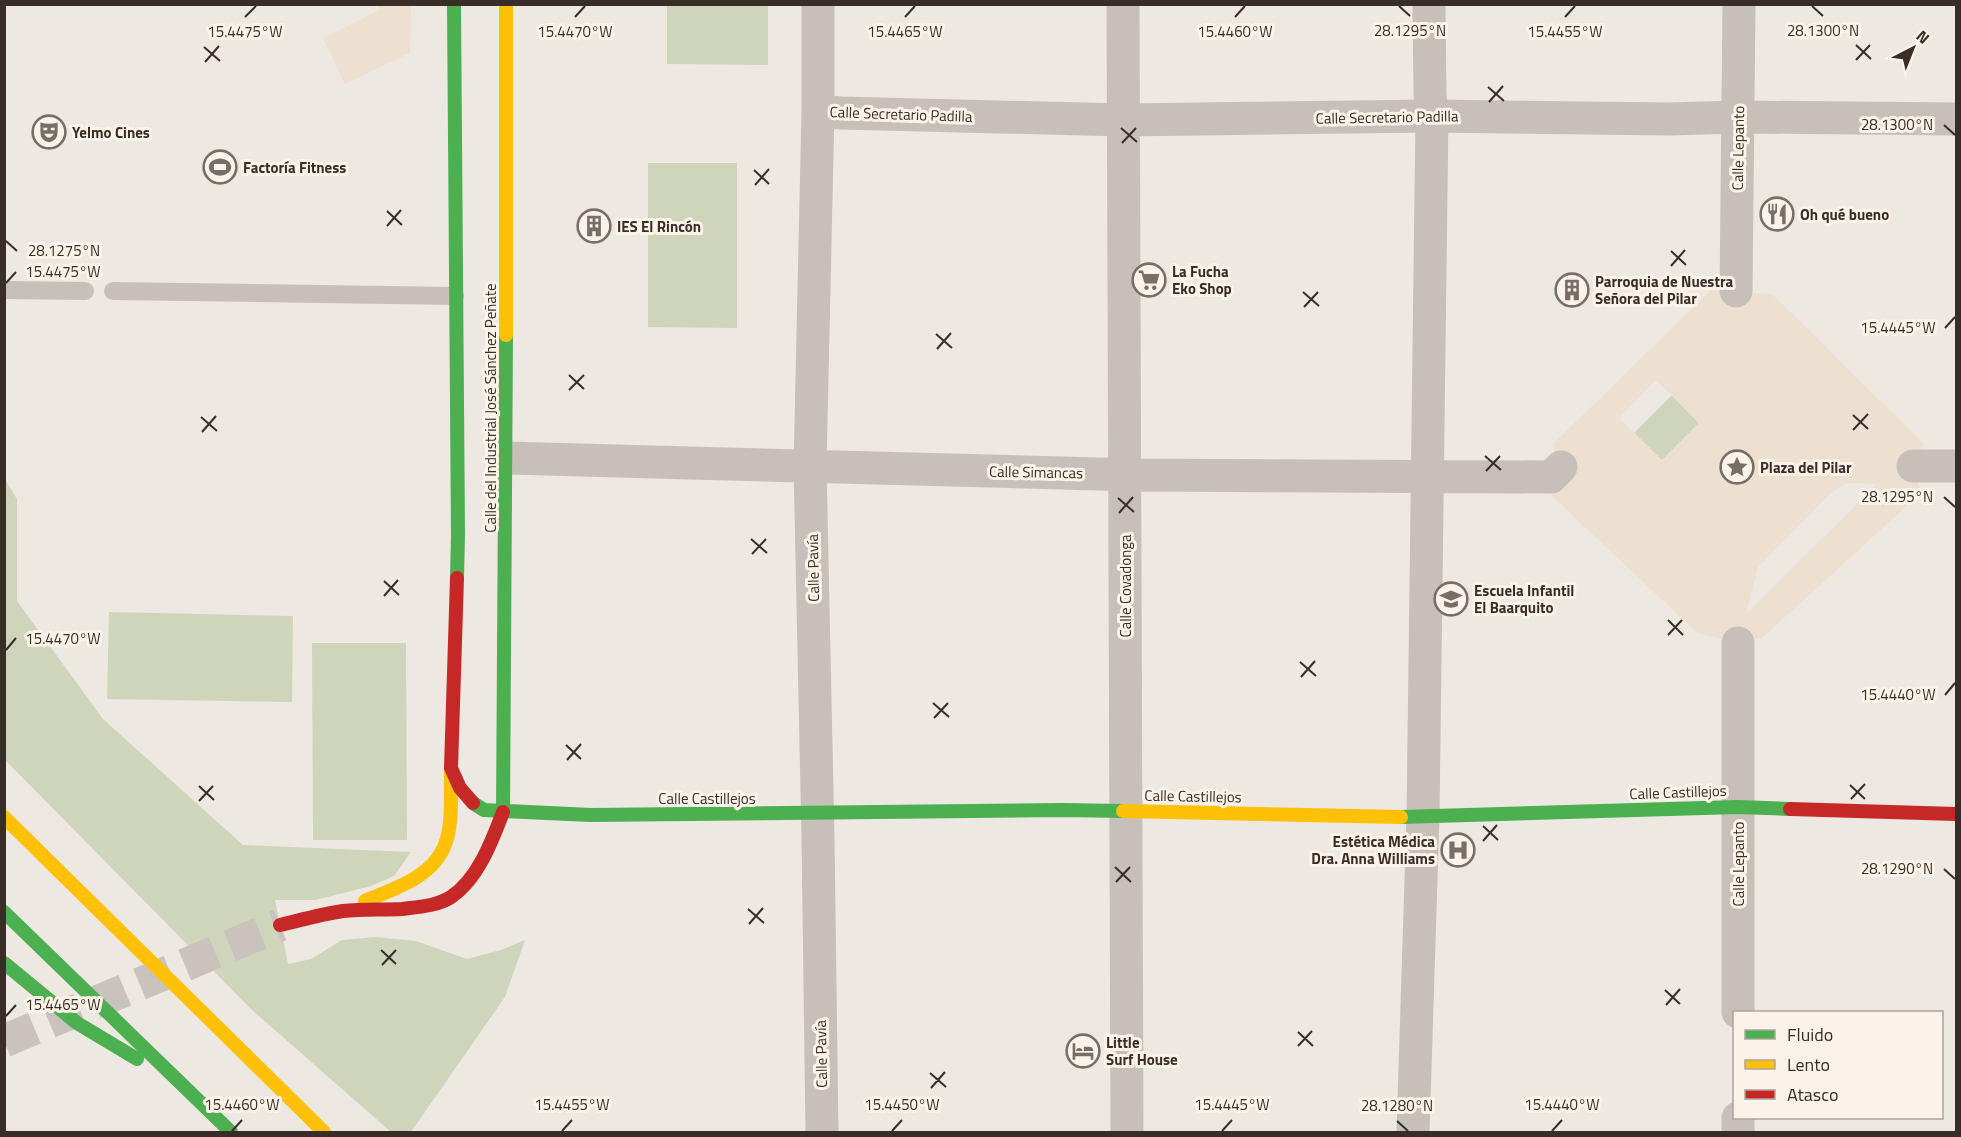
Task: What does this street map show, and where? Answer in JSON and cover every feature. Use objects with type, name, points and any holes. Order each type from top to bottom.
[{"type":"main road","points":[[342,911],[409,882],[430,867],[444,847],[451,768],[458,535],[454,4]]},
{"type":"main road","name":"Calle del Industrial José Sánchez Peñate","points":[[504,812],[506,4]]},
{"type":"main road","name":"Calle Castillejos","points":[[451,768],[459,789],[470,802],[484,810],[591,815],[1126,811],[1423,817],[1738,807],[1956,814]]},
{"type":"main road","points":[[280,925],[342,911],[441,903],[465,885],[495,834],[504,812]]},
{"type":"main road","points":[[4,817],[324,1132]]},
{"type":"main road","points":[[4,912],[231,1132]]},
{"type":"main road","points":[[4,963],[77,1023],[185,1087]]},
{"type":"street","name":"Calle Pavía","points":[[818,4],[818,111],[810,466],[822,1132]]},
{"type":"street","name":"Calle Covadonga","points":[[1123,4],[1127,1132]]},
{"type":"street","points":[[1413,1132],[1423,817],[1432,116],[1429,4]]},
{"type":"street","name":"Calle Lepanto","points":[[1736,291],[1739,4]]},
{"type":"street","name":"Calle Secretario Padilla","points":[[818,111],[1124,120],[1432,116],[1956,119]]},
{"type":"street","name":"Calle Simancas","points":[[506,458],[1125,474],[1551,477],[1561,467]]},
{"type":"street","points":[[1913,466],[1956,466]]},
{"type":"street","name":"Calle Lepanto","points":[[1738,643],[1738,1011]]},
{"type":"lane","points":[[4,290],[85,291]]},
{"type":"lane","points":[[113,291],[455,296]]},
{"type":"green space","points":[[667,5],[768,5],[768,65],[667,64]]},
{"type":"green space","points":[[648,163],[737,163],[737,328],[648,327]]},
{"type":"green space","points":[[1672,395],[1699,423],[1662,461],[1634,433]]},
{"type":"green space","points":[[4,478],[17,499],[17,601],[103,719],[243,845],[411,852],[394,876],[371,886],[316,900],[275,900],[288,964],[311,959],[342,940],[376,937],[416,941],[467,959],[501,950],[525,940],[505,997],[411,1132],[391,1132],[252,1010],[5,760]]},
{"type":"green space","points":[[109,612],[293,616],[292,702],[107,699]]},
{"type":"green space","points":[[312,643],[406,643],[407,840],[313,840]]},
{"type":"shaded area","points":[[378,5],[411,5],[410,53],[345,84],[323,38],[380,10]]},
{"type":"shaded area","name":"Plaza del Pilar","points":[[1710,291],[1773,295],[1924,444],[1913,466],[1921,493],[1762,638],[1738,643],[1697,633],[1551,495],[1561,467],[1552,445]],"holes":[[[1656,380],[1699,423],[1662,460],[1619,418]],[[1846,483],[1877,484],[1746,614],[1758,567],[1831,493]]]},
{"type":"tunnel","points":[[4,1041],[280,925]]},
{"type":"traffic: fast","points":[[454,4],[457,578]]},
{"type":"traffic: fast","points":[[503,812],[506,335]]},
{"type":"traffic: fast","points":[[473,803],[484,810],[591,815],[1123,811]]},
{"type":"traffic: fast","points":[[1401,817],[1738,807],[1790,809]]},
{"type":"traffic: fast","points":[[4,912],[231,1132]]},
{"type":"traffic: fast","points":[[4,963],[77,1023],[137,1059]]},
{"type":"traffic: slow","points":[[506,4],[506,335]]},
{"type":"traffic: slow","points":[[365,901],[421,875],[438,858],[444,847],[449,828],[451,768]]},
{"type":"traffic: slow","points":[[1123,811],[1401,817]]},
{"type":"traffic: slow","points":[[4,817],[324,1132]]},
{"type":"traffic: jam","points":[[457,578],[451,768],[460,788],[473,803]]},
{"type":"traffic: jam","points":[[1790,809],[1956,814]]},
{"type":"traffic: jam","points":[[280,925],[343,911],[402,909],[428,906],[446,900],[461,889],[476,870],[489,847],[503,812]]},
{"type":"place","name":"Yelmo Cines","points":[[49,132]]},
{"type":"place","name":"Factoría Fitness","points":[[220,167]]},
{"type":"place","name":"Oh qué bueno","points":[[1777,214]]},
{"type":"place","name":"IES El Rincón","points":[[594,226]]},
{"type":"place","name":"La Fucha Eko Shop","points":[[1149,280]]},
{"type":"place","name":"Parroquia de Nuestra Señora del Pilar","points":[[1572,290]]},
{"type":"place","name":"Plaza del Pilar","points":[[1737,467]]},
{"type":"place","name":"Escuela Infantil El Baarquito","points":[[1451,599]]},
{"type":"place","name":"Estética Médica Dra. Anna Williams","points":[[1458,850]]},
{"type":"place","name":"Little Surf House","points":[[1083,1051]]}]
